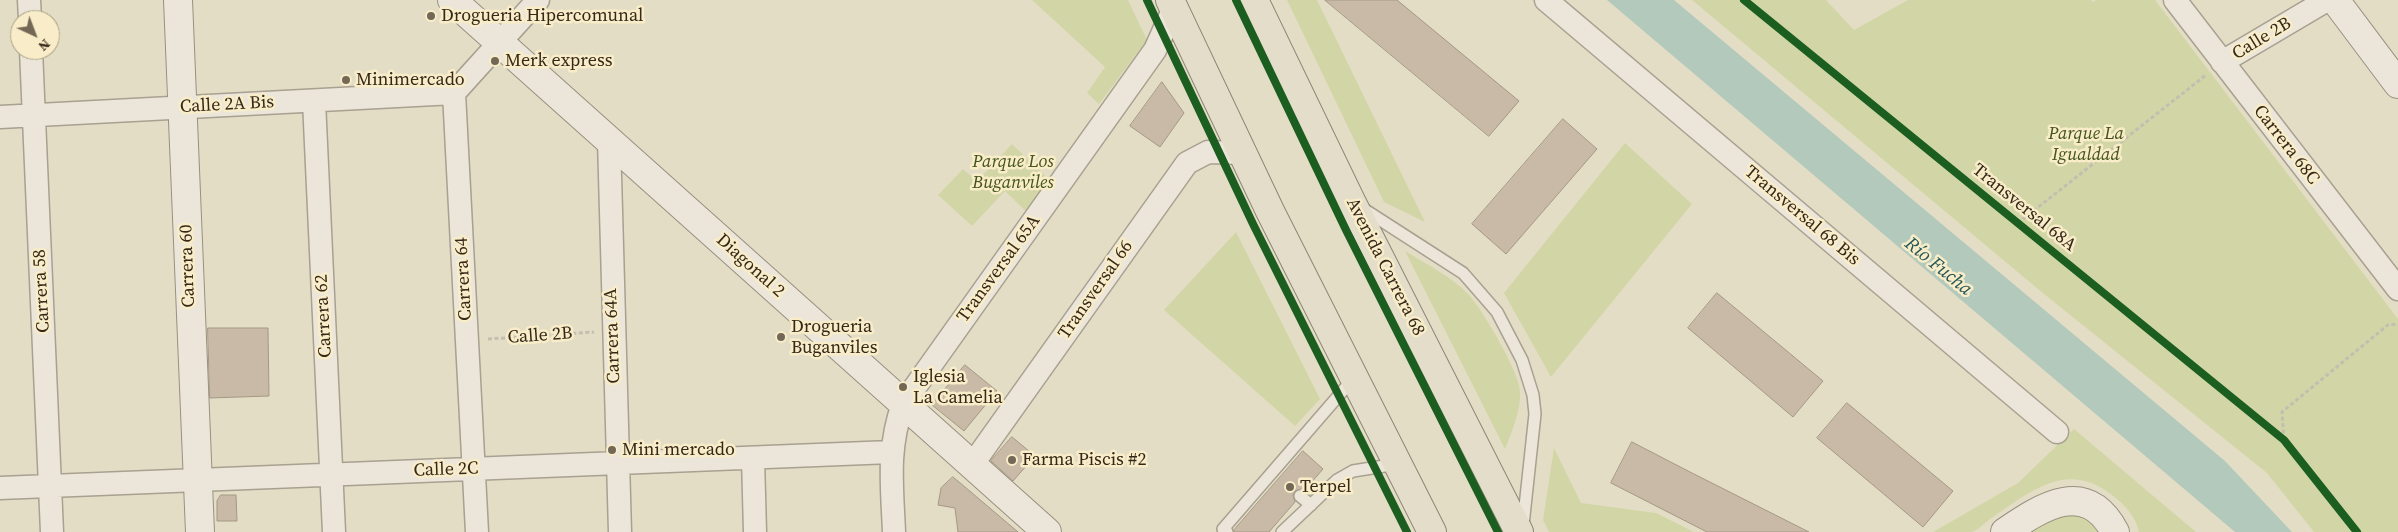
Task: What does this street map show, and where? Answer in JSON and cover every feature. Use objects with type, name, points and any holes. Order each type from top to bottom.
[{"type":"main road","name":"Avenida Carrera 68","points":[[1254,0],[1351,201],[1521,532]]},
{"type":"main road","points":[[1172,4],[1353,379],[1432,532]]},
{"type":"street","name":"Carrera 60","points":[[178,0],[196,480],[200,532]]},
{"type":"street","name":"Diagonal 2","points":[[452,0],[972,465],[1036,527]]},
{"type":"street","points":[[454,93],[538,0]]},
{"type":"street","name":"Transversal 68 Bis","points":[[1546,0],[2057,432]]},
{"type":"street","name":"Carrera 68C","points":[[2175,0],[2398,289]]},
{"type":"street","name":"Calle 2B","points":[[2222,62],[2327,0]]},
{"type":"street","points":[[2335,0],[2398,84]]},
{"type":"street","name":"Transversal 65A","points":[[894,532],[891,452],[894,435],[904,404],[1156,50],[1172,4]]},
{"type":"street","name":"Carrera 58","points":[[31,60],[52,532]]},
{"type":"street","name":"Calle 2A Bis","points":[[0,117],[454,93]]},
{"type":"street","name":"Carrera 64","points":[[454,93],[477,532]]},
{"type":"street","name":"Carrera 62","points":[[314,101],[334,532]]},
{"type":"street","name":"Carrera 64A","points":[[609,140],[620,532]]},
{"type":"street","name":"Transversal 66","points":[[972,465],[1187,163],[1208,152],[1242,152]]},
{"type":"street","name":"Calle 2C","points":[[0,488],[891,452]]},
{"type":"street","points":[[753,458],[755,532]]},
{"type":"street","points":[[2008,530],[2046,506],[2066,500],[2083,501],[2100,512],[2115,532]]},
{"type":"lane","points":[[1351,201],[1463,273],[1497,312],[1522,360],[1533,395],[1535,414],[1521,532]]},
{"type":"lane","points":[[1227,532],[1223,529],[1276,475],[1353,379]]},
{"type":"lane","points":[[1282,532],[1336,480],[1353,471],[1397,464]]},
{"type":"lane","points":[[1300,496],[1311,505]]},
{"type":"path","points":[[2018,223],[2222,62]]},
{"type":"path","points":[[2287,443],[2282,412],[2389,324],[2398,325]]},
{"type":"path","points":[[2277,434],[2287,443]]},
{"type":"green space","points":[[1032,0],[1128,0],[1147,40],[1099,104],[1087,93],[1105,67]]},
{"type":"green space","points":[[1287,0],[1317,0],[1425,222],[1384,202]]},
{"type":"green space","name":"Parque La Igualdad","points":[[1692,0],[1826,0],[1854,30],[1908,0],[2091,0],[2093,2],[2096,0],[2155,0],[2398,319],[2398,532],[2314,532],[2267,473],[2044,294]]},
{"type":"green space","points":[[1625,143],[1692,204],[1551,377],[1504,293]]},
{"type":"green space","name":"Parque Los Buganviles","points":[[1012,144],[1060,190],[1036,221],[1005,191],[972,226],[938,195],[963,169],[977,181]]},
{"type":"green space","points":[[1236,232],[1320,399],[1295,426],[1164,310]]},
{"type":"green space","points":[[1405,251],[1446,276],[1468,294],[1490,326],[1507,356],[1518,382],[1520,398],[1515,421],[1505,449]]},
{"type":"green space","points":[[2074,429],[2196,532],[2139,532],[2129,512],[2113,496],[2096,485],[2080,480],[2064,480],[2049,483],[2034,490],[1972,532],[1933,532],[2018,483]]},
{"type":"green space","points":[[1554,448],[1581,503],[1656,513],[1694,532],[1549,532],[1543,520]]},
{"type":"green space","points":[[2084,512],[2107,532],[2021,532],[2035,521]]},
{"type":"water","name":"Río Fucha","points":[[1607,0],[1674,0],[2225,461],[2292,532],[2235,532]]},
{"type":"building","points":[[1325,0],[1397,0],[1519,101],[1489,136]]},
{"type":"building","points":[[1162,82],[1184,113],[1160,147],[1130,126]]},
{"type":"building","points":[[1563,119],[1597,149],[1506,254],[1472,224]]},
{"type":"building","points":[[1717,293],[1823,381],[1793,417],[1688,328]]},
{"type":"building","points":[[208,328],[268,328],[269,396],[210,398]]},
{"type":"building","points":[[965,365],[997,391],[964,431],[932,405]]},
{"type":"building","points":[[1847,403],[1953,491],[1923,527],[1817,438]]},
{"type":"building","name":"Farma Piscis #2","points":[[1012,437],[1035,456],[1013,481],[991,461]]},
{"type":"building","points":[[1632,442],[1809,532],[1707,532],[1611,483]]},
{"type":"building","name":"Terpel","points":[[1303,451],[1323,469],[1305,490],[1295,491],[1293,495],[1295,502],[1269,532],[1234,532],[1234,530]]},
{"type":"building","points":[[953,477],[1018,532],[958,532],[955,508],[938,505],[941,488]]},
{"type":"building","points":[[221,495],[236,495],[237,521],[217,521],[217,501]]},
{"type":"cycle path","points":[[1147,0],[1253,224],[1407,532]]},
{"type":"cycle path","points":[[1236,0],[1346,230],[1498,532]]},
{"type":"cycle path","name":"Transversal 68A","points":[[1744,0],[2284,440],[2357,532]]},
{"type":"place","name":"Drogueria Hipercomunal","points":[[431,16]]},
{"type":"place","name":"Merk express","points":[[495,61]]},
{"type":"place","name":"Minimercado","points":[[346,80]]},
{"type":"place","name":"Drogueria Buganviles","points":[[781,337]]},
{"type":"place","name":"Iglesia La Camelia","points":[[903,387]]},
{"type":"place","name":"Mini mercado","points":[[612,450]]},
{"type":"place","name":"Farma Piscis #2","points":[[1012,460]]},
{"type":"place","name":"Terpel","points":[[1290,487]]}]
